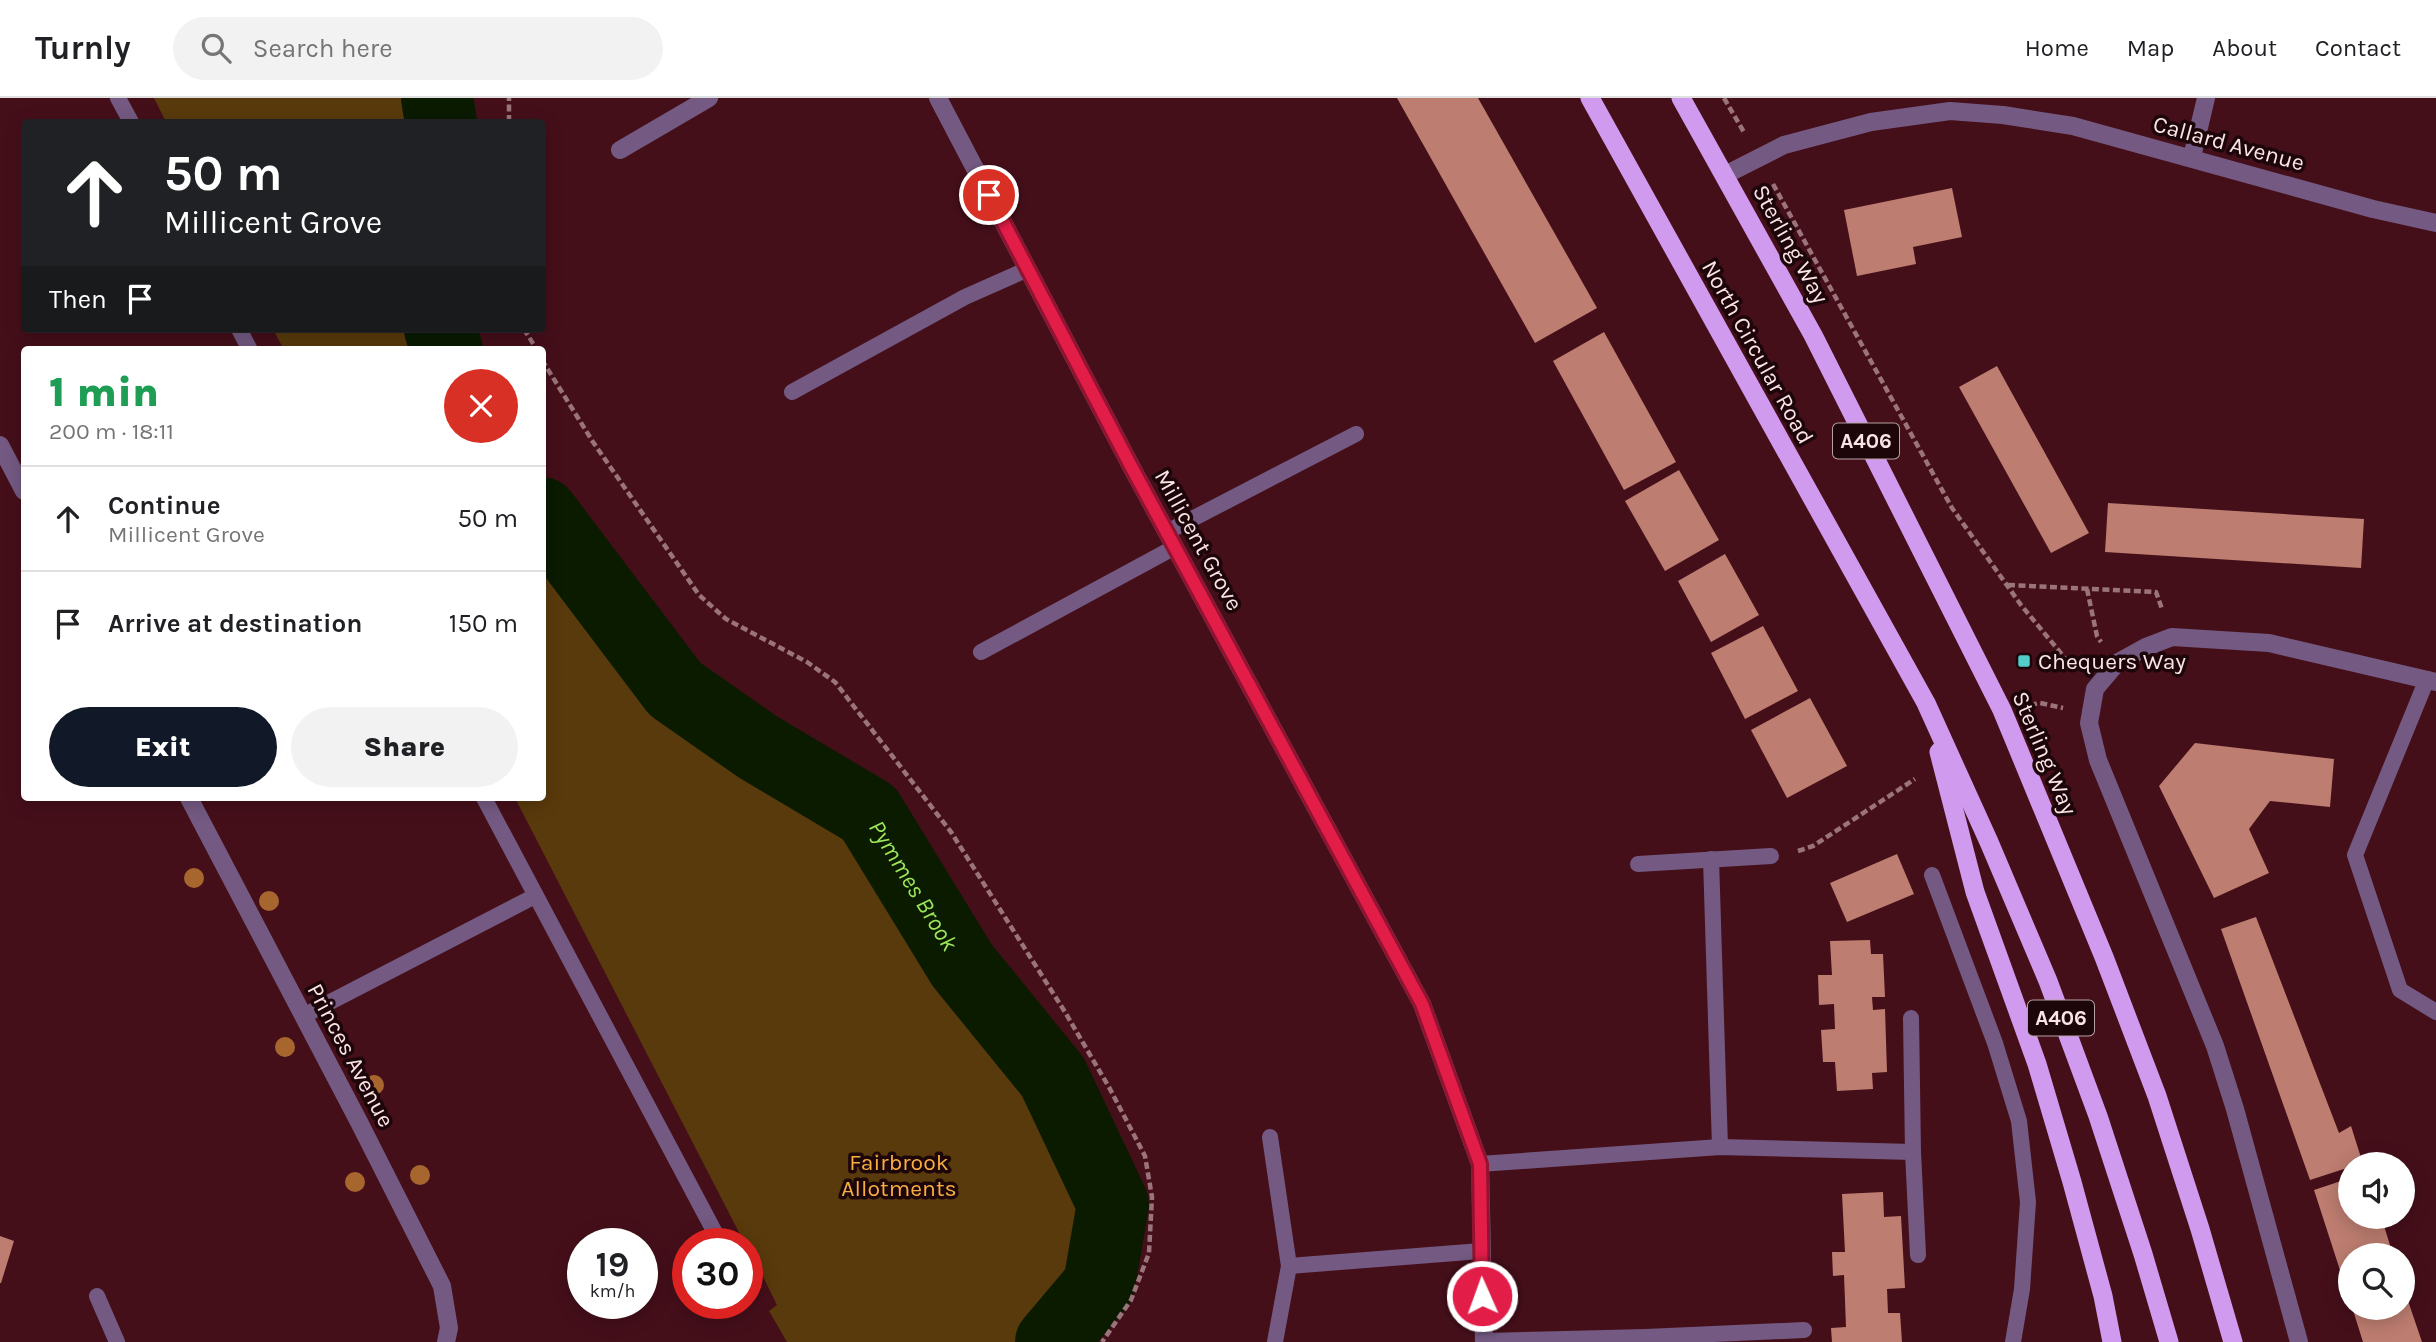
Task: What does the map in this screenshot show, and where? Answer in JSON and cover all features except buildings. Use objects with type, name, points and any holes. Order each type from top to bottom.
[{"type":"highway","name":"North Circular Road","points":[[1590,98],[1926,703]]},
{"type":"highway","name":"A406","points":[[1681,98],[1725,175]]},
{"type":"highway","name":"Sterling Way","points":[[1725,175],[1812,335],[2002,710],[2104,957],[2157,1096],[2233,1342]]},
{"type":"highway","name":"A406","points":[[1926,703],[1975,892],[2037,1064],[2064,1156],[2103,1296],[2112,1342]]},
{"type":"highway","name":"A406","points":[[1926,703],[2048,981],[2098,1116],[2169,1342]]},
{"type":"street","points":[[620,150],[709,98]]},
{"type":"street","name":"Millicent Grove","points":[[938,98],[1171,540],[1422,1004],[1480,1164],[1484,1342]]},
{"type":"street","points":[[2192,158],[2206,98]]},
{"type":"street","name":"Callard Avenue","points":[[1725,175],[1784,145],[1871,122],[1950,111],[2003,115],[2073,126],[2373,209],[2436,223]]},
{"type":"street","points":[[0,445],[21,485]]},
{"type":"street","points":[[2299,1342],[2215,1046],[2098,760],[2089,723],[2095,689],[2118,663],[2146,647],[2172,637],[2269,643],[2431,681]]},
{"type":"street","name":"Princes Avenue","points":[[191,801],[442,1286],[449,1328],[446,1342]]},
{"type":"lane","points":[[118,98],[129,119]]},
{"type":"lane","points":[[792,392],[965,297],[1028,269]]},
{"type":"lane","points":[[981,652],[1356,434]]},
{"type":"lane","points":[[2431,681],[2355,855],[2400,990],[2436,1012]]},
{"type":"lane","points":[[486,801],[712,1228]]},
{"type":"lane","points":[[1638,864],[1771,856]]},
{"type":"lane","points":[[1711,859],[1720,1147]]},
{"type":"lane","points":[[1932,876],[1994,1043],[2019,1121],[2028,1202],[2022,1289],[2013,1342]]},
{"type":"lane","points":[[303,1016],[536,897]]},
{"type":"lane","points":[[1911,1018],[1913,1153],[1919,1255]]},
{"type":"lane","points":[[1270,1137],[1289,1266],[1275,1342]]},
{"type":"lane","points":[[1480,1164],[1720,1147],[1913,1153]]},
{"type":"lane","points":[[1289,1266],[1481,1251]]},
{"type":"lane","points":[[97,1296],[117,1342]]},
{"type":"lane","points":[[1484,1342],[1646,1340],[1804,1330]]},
{"type":"path","points":[[509,98],[509,119]]},
{"type":"path","points":[[1724,98],[1746,136]]},
{"type":"path","points":[[1780,197],[1952,508],[2007,585],[2076,672],[2095,689]]},
{"type":"path","points":[[546,366],[593,442],[699,595],[726,619],[807,662],[835,682],[951,832],[1065,1012],[1110,1089],[1145,1156],[1152,1197],[1149,1254],[1131,1300],[1102,1342]]},
{"type":"path","points":[[2007,585],[2156,592],[2172,637]]},
{"type":"path","points":[[2087,589],[2097,636],[2118,663]]},
{"type":"path","points":[[2002,710],[2040,703],[2065,708],[2089,723]]},
{"type":"path","points":[[1771,856],[1812,846],[1904,788],[1941,759]]},
{"type":"green space","points":[[154,98],[419,98],[425,115],[425,119],[164,119]]},
{"type":"green space","points":[[275,333],[423,333],[428,346],[282,346]]},
{"type":"green space","name":"Fairbrook Allotments","points":[[546,543],[673,711],[851,818],[1082,1145],[1096,1194],[1096,1237],[1084,1273],[1058,1305],[1016,1342],[787,1342],[769,1311],[777,1305],[763,1277],[763,1228],[737,1228],[517,801],[546,801]]},
{"type":"waterway","name":"Pymmes Brook","points":[[437,98],[440,119]]},
{"type":"waterway","name":"Pymmes Brook","points":[[441,333],[446,346]]},
{"type":"waterway","name":"Pymmes Brook","points":[[546,518],[675,689],[758,747],[869,813],[962,965],[1053,1077],[1113,1204],[1099,1285],[1051,1342]]},
{"type":"place","name":"Chequers Way","points":[[2024,661]]},
{"type":"route","points":[[989,195],[1132,468],[1422,1004],[1480,1164],[1482,1296]]}]
